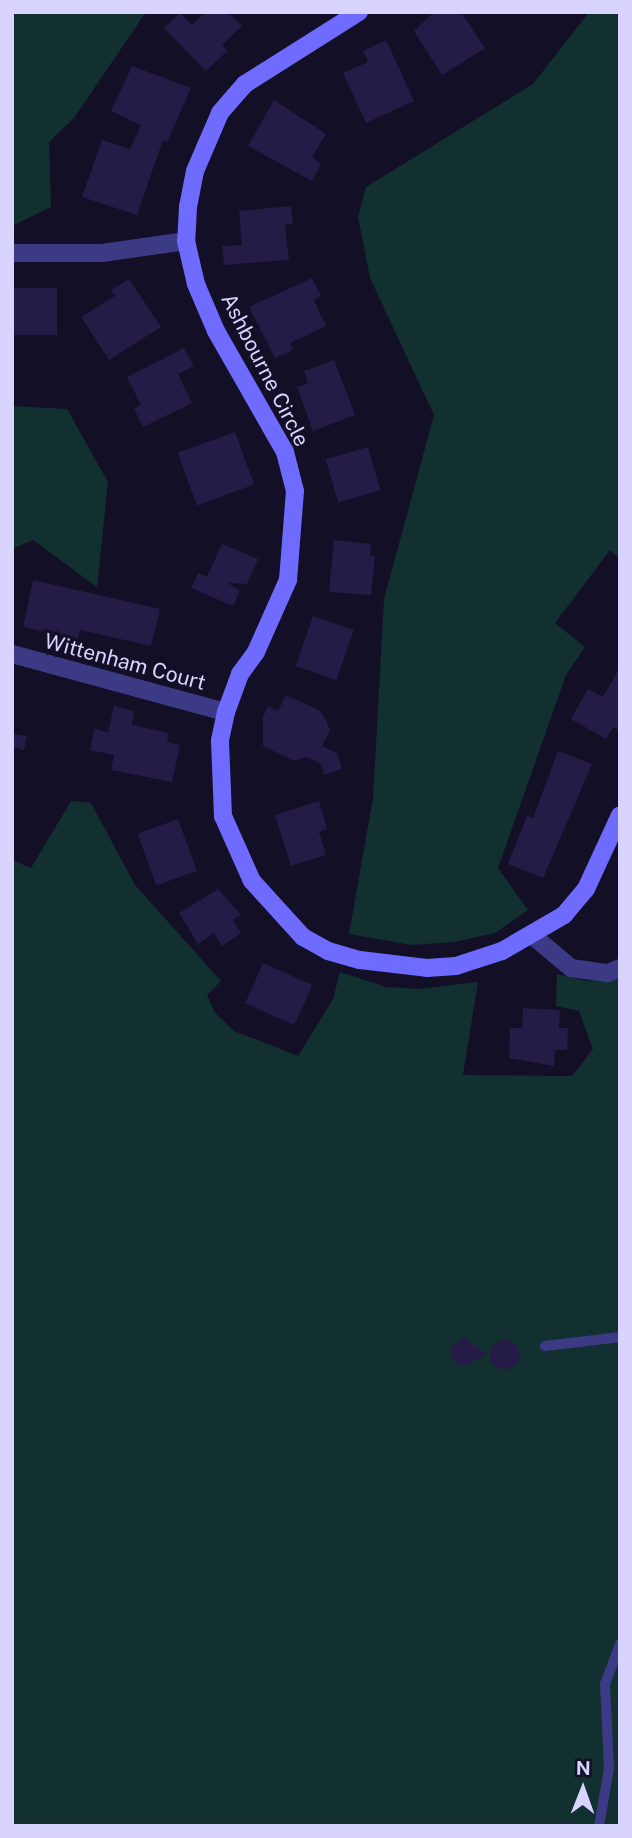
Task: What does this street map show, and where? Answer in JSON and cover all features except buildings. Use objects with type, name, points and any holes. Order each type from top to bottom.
[{"type":"street","name":"Ashbourne Circle","points":[[359,12],[245,84],[220,113],[195,171],[186,241],[196,284],[216,331],[285,452],[295,491],[288,580],[262,640],[240,674],[226,712],[220,741],[223,816],[252,881],[303,936],[328,951],[360,960],[427,968],[469,962],[533,936],[564,915],[586,889],[620,815]]},
{"type":"street","points":[[12,253],[102,253],[186,241]]},
{"type":"street","name":"Wittenham Court","points":[[12,654],[226,712]]},
{"type":"street","points":[[533,936],[571,968],[608,973],[620,968]]},
{"type":"lane","points":[[545,1346],[620,1337]]},
{"type":"lane","points":[[599,1826],[609,1768],[605,1684],[620,1644]]},
{"type":"green space","points":[[12,12],[146,12],[74,118],[49,142],[51,207],[12,226]]},
{"type":"green space","points":[[589,12],[620,12],[620,559],[610,550],[555,623],[585,647],[566,675],[498,868],[528,910],[495,933],[455,942],[411,945],[349,934],[373,798],[384,599],[434,415],[370,278],[358,217],[366,187],[533,84]]},
{"type":"green space","points":[[12,406],[67,409],[108,482],[97,587],[33,540],[12,549]]},
{"type":"green space","points":[[71,801],[91,803],[135,885],[221,981],[207,995],[215,1013],[234,1031],[298,1056],[333,999],[340,972],[386,987],[418,989],[478,982],[463,1075],[572,1076],[593,1049],[579,1011],[556,1006],[557,974],[587,981],[620,977],[620,1826],[12,1826],[12,860],[31,868]]}]
